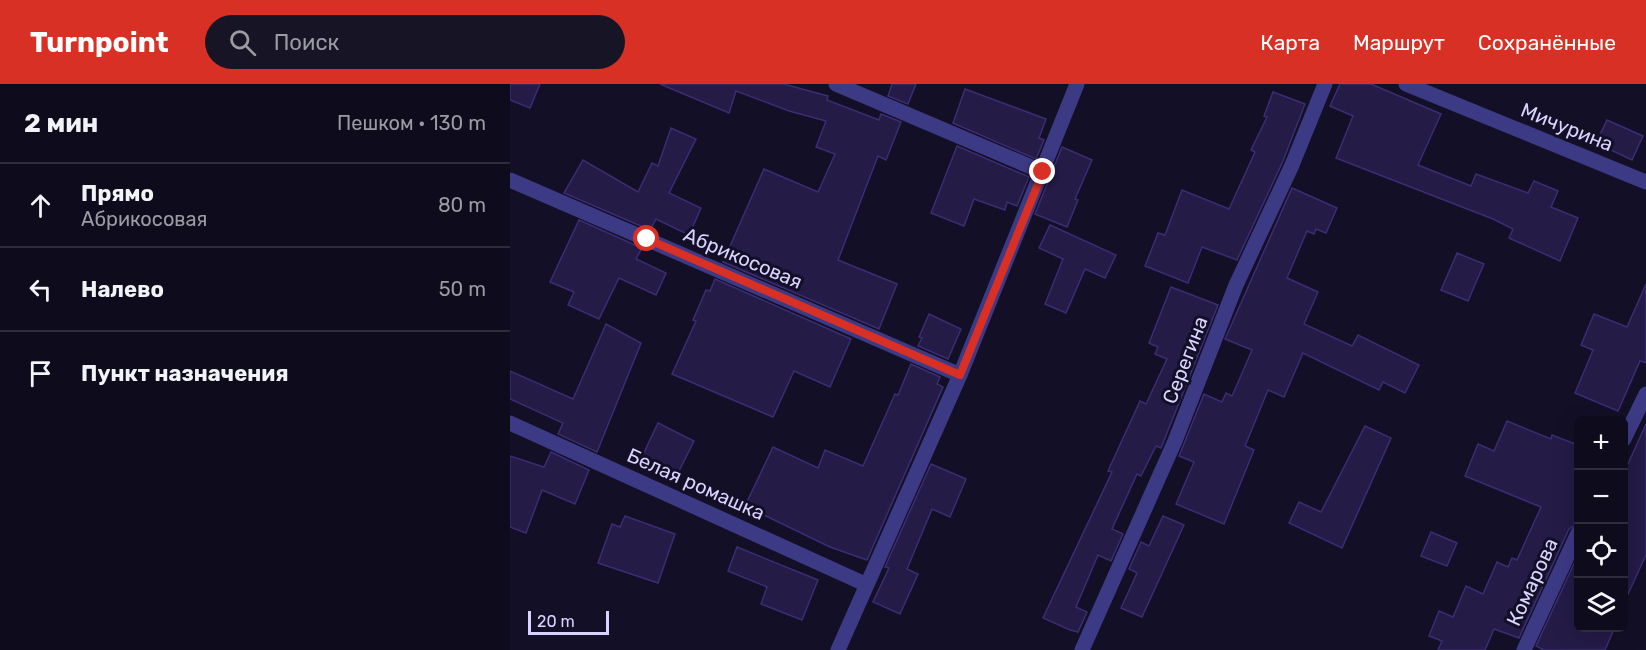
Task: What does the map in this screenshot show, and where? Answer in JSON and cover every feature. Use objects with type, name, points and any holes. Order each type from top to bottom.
[{"type":"street","points":[[836,84],[1043,172]]},
{"type":"street","points":[[838,650],[865,584],[960,375],[1077,84]]},
{"type":"street","name":"Серегина","points":[[1082,650],[1175,441],[1236,285],[1292,165],[1325,84]]},
{"type":"street","name":"Мичурина","points":[[1406,84],[1646,182]]},
{"type":"street","name":"Абрикосовая","points":[[510,180],[960,375]]},
{"type":"street","points":[[1628,429],[1646,394]]},
{"type":"street","name":"Белая ромашка","points":[[510,423],[865,584]]},
{"type":"street","name":"Комарова","points":[[1524,650],[1574,542]]},
{"type":"building","points":[[510,84],[540,84],[530,108],[510,100]]},
{"type":"building","points":[[660,84],[784,84],[828,96],[827,100],[879,120],[881,114],[901,122],[886,160],[878,156],[838,260],[897,284],[879,329],[723,262],[764,169],[818,192],[835,154],[816,147],[826,121],[789,111],[736,91],[729,113]]},
{"type":"building","points":[[892,84],[916,84],[908,104],[888,96]]},
{"type":"building","points":[[1340,84],[1371,84],[1441,114],[1418,165],[1471,186],[1476,174],[1528,193],[1534,181],[1558,191],[1551,207],[1578,218],[1560,261],[1509,238],[1513,229],[1493,219],[1336,158],[1353,116],[1330,106]]},
{"type":"building","points":[[965,89],[1046,119],[1039,138],[1044,140],[1036,159],[953,123]]},
{"type":"building","points":[[1273,92],[1305,104],[1283,161],[1237,260],[1202,247],[1188,283],[1145,266],[1158,233],[1165,235],[1182,190],[1229,209],[1255,152],[1251,150],[1267,117],[1264,116]]},
{"type":"building","points":[[1607,120],[1643,136],[1632,160],[1596,143]]},
{"type":"building","points":[[671,128],[696,139],[669,193],[701,208],[689,235],[656,219],[650,230],[564,193],[583,160],[638,192],[652,163],[658,166]]},
{"type":"building","points":[[957,146],[1029,177],[1017,206],[1007,202],[1005,210],[974,199],[964,226],[931,213]]},
{"type":"building","points":[[1062,147],[1092,160],[1075,199],[1078,200],[1067,227],[1035,214]]},
{"type":"building","points":[[1292,188],[1337,208],[1326,233],[1316,229],[1314,234],[1307,231],[1287,278],[1318,292],[1304,324],[1352,346],[1358,335],[1419,365],[1405,393],[1383,382],[1379,390],[1303,353],[1284,397],[1268,390],[1245,446],[1254,450],[1224,524],[1176,504],[1194,462],[1179,456],[1204,394],[1222,402],[1226,393],[1232,396],[1252,350],[1225,339]]},
{"type":"building","points":[[579,220],[642,248],[636,259],[666,273],[656,295],[619,278],[599,319],[568,305],[574,292],[550,282]]},
{"type":"building","points":[[1050,225],[1116,255],[1105,278],[1085,269],[1066,313],[1045,304],[1063,259],[1039,248]]},
{"type":"building","points":[[1457,253],[1484,264],[1468,301],[1441,290]]},
{"type":"building","points":[[715,279],[851,339],[830,387],[794,371],[773,417],[672,374],[696,321],[693,320],[706,290],[710,291]]},
{"type":"building","points":[[1646,284],[1646,363],[1640,361],[1618,411],[1575,393],[1593,350],[1581,345],[1594,314],[1627,327]]},
{"type":"building","points":[[1171,287],[1218,305],[1161,448],[1156,446],[1141,476],[1137,474],[1112,529],[1123,534],[1111,561],[1098,555],[1076,607],[1087,612],[1078,632],[1070,630],[1043,618],[1112,472],[1108,471],[1140,401],[1146,404],[1167,359],[1155,354],[1158,347],[1149,343]]},
{"type":"building","points":[[929,314],[961,329],[948,359],[918,346],[922,338],[919,337]]},
{"type":"building","points":[[606,324],[641,343],[597,452],[558,434],[563,423],[510,399],[510,371],[573,399]]},
{"type":"building","points":[[911,364],[940,377],[937,384],[943,387],[867,560],[830,547],[745,506],[773,447],[818,468],[825,450],[863,466]]},
{"type":"building","points":[[1507,421],[1551,439],[1552,435],[1574,443],[1574,526],[1569,529],[1519,638],[1494,629],[1485,650],[1438,650],[1442,641],[1429,636],[1439,611],[1453,617],[1466,586],[1483,594],[1497,562],[1508,567],[1512,558],[1517,560],[1541,507],[1465,476],[1478,444],[1494,451]]},
{"type":"building","points":[[658,423],[694,441],[676,477],[640,461]]},
{"type":"building","points":[[1646,424],[1646,555],[1628,594],[1628,470],[1628,464]]},
{"type":"building","points":[[1365,426],[1391,438],[1342,548],[1289,523],[1299,502],[1321,512]]},
{"type":"building","points":[[551,452],[589,470],[575,504],[542,490],[526,533],[510,527],[510,456],[544,467]]},
{"type":"building","points":[[931,464],[966,479],[950,517],[932,509],[907,569],[918,574],[900,614],[873,602],[889,568],[885,567]]},
{"type":"building","points":[[625,516],[675,534],[658,583],[598,563],[612,524],[620,527]]},
{"type":"building","points":[[1163,516],[1184,525],[1142,617],[1121,608],[1137,573],[1129,569],[1141,542],[1149,546]]},
{"type":"building","points":[[1431,532],[1457,543],[1447,566],[1421,556]]},
{"type":"building","points":[[737,547],[818,580],[802,620],[761,604],[767,587],[728,571]]},
{"type":"building","points":[[1574,564],[1574,632],[1613,632],[1605,650],[1544,650],[1536,646]]},
{"type":"route","points":[[647,239],[960,375],[1043,172]]}]
